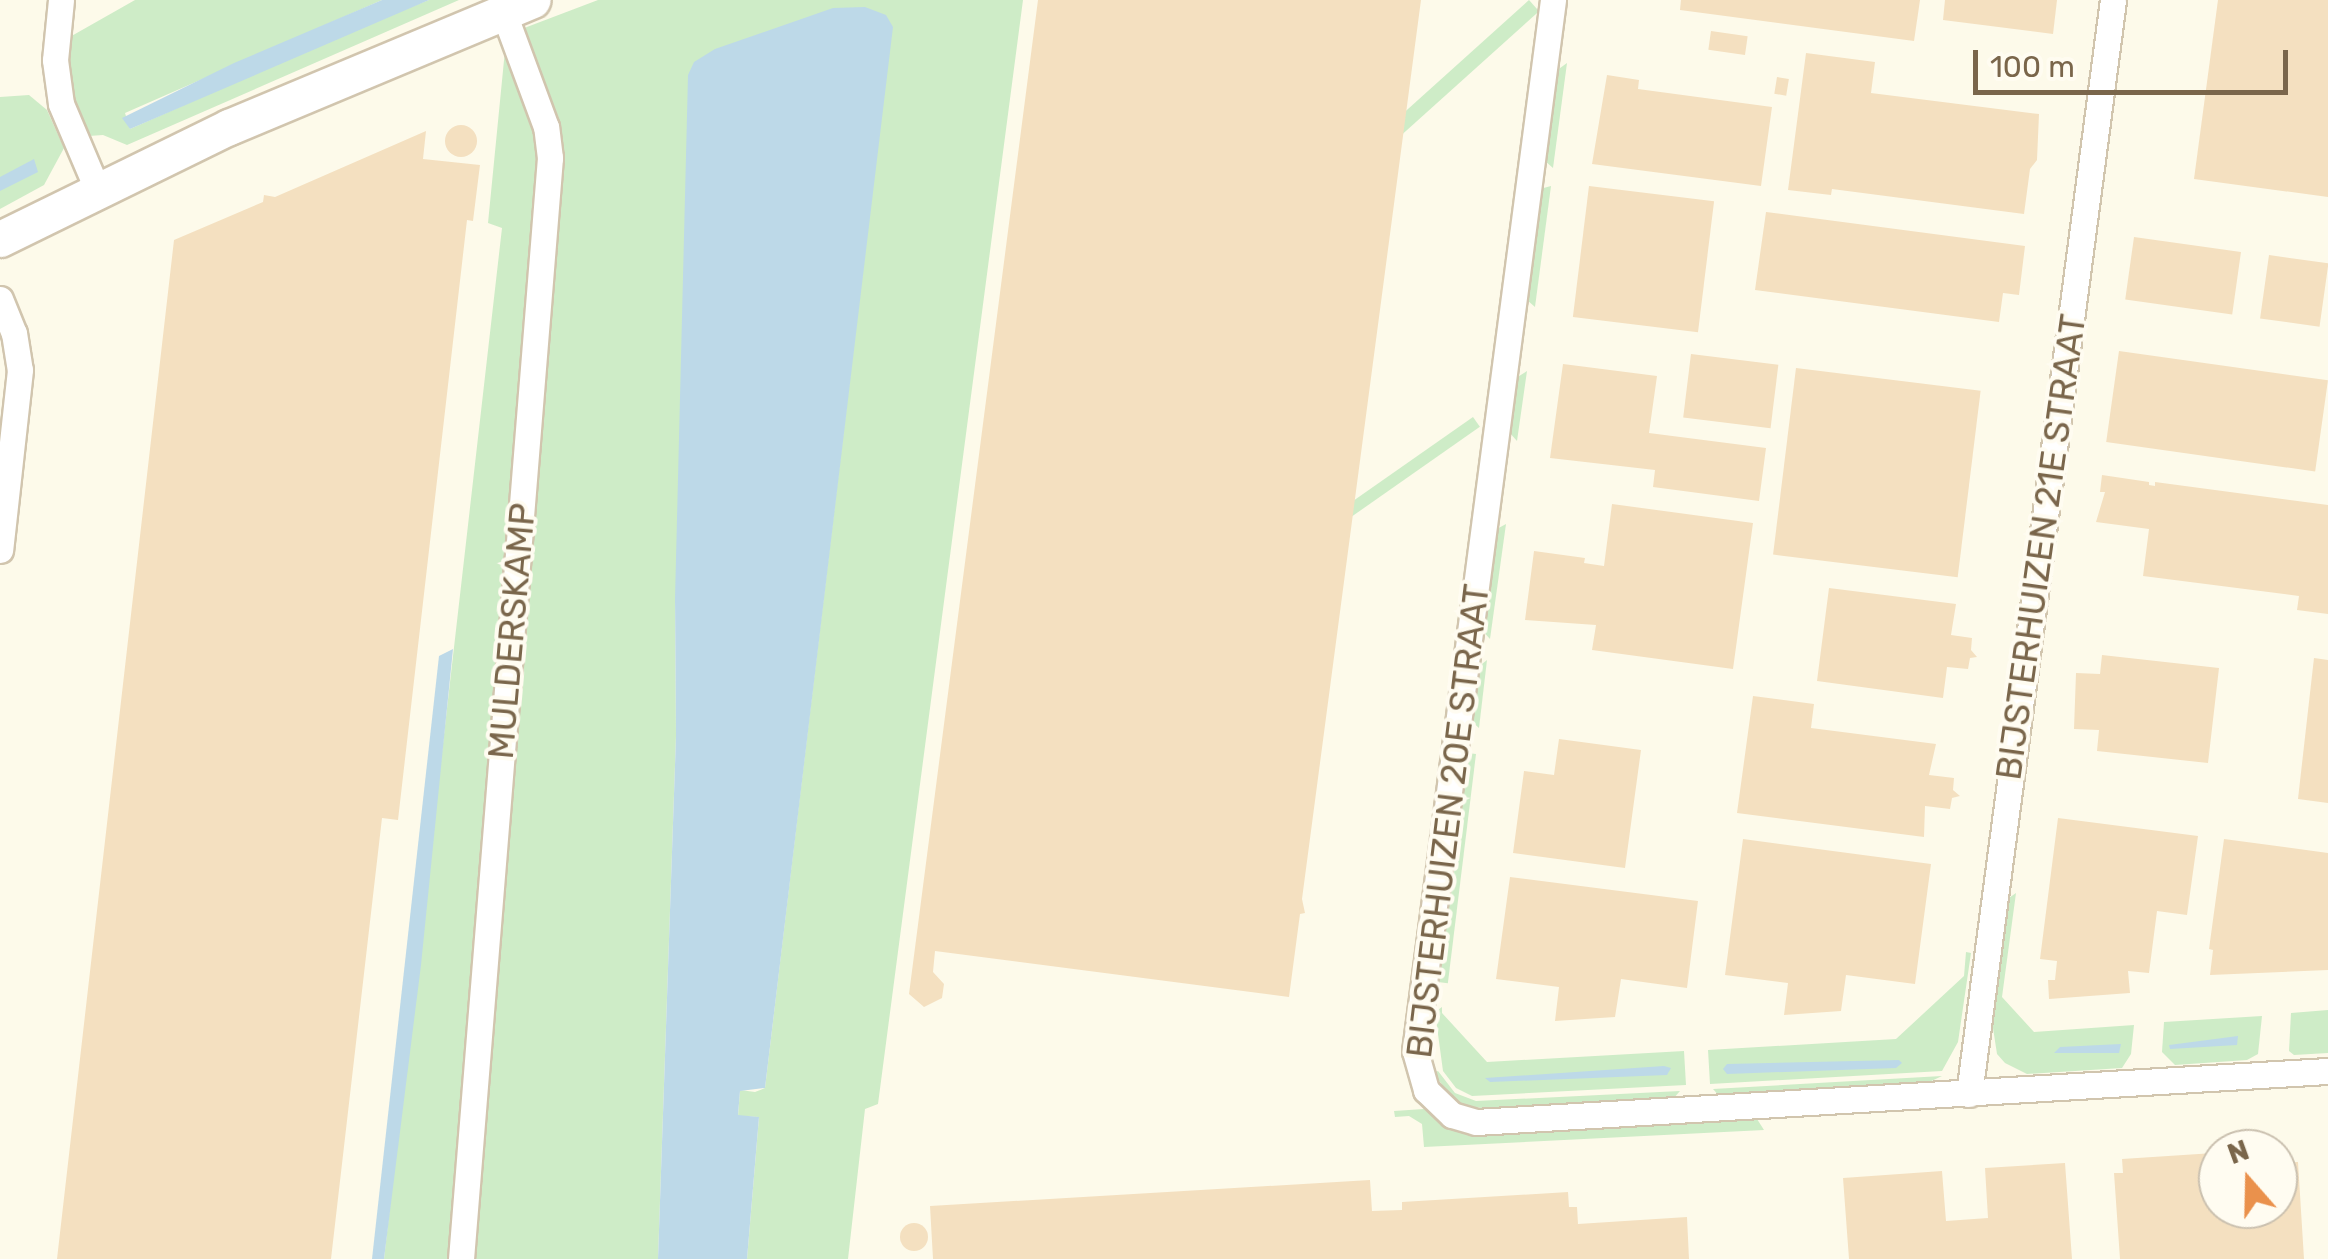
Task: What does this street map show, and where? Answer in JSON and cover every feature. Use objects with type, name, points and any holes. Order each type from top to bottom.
[{"type":"main road","points":[[0,239],[97,189],[365,67],[518,6]]},
{"type":"street","points":[[62,0],[55,60],[61,104],[97,189]]},
{"type":"street","name":"BIJSTERHUIZEN 20E STRAAT","points":[[1553,0],[1415,1051],[1419,1077],[1444,1110],[1476,1122],[2328,1071]]},
{"type":"street","name":"BIJSTERHUIZEN 21E STRAAT","points":[[1969,1094],[2113,0]]},
{"type":"street","name":"MULDERSKAMP","points":[[461,1259],[550,158],[518,6]]},
{"type":"street","points":[[0,299],[14,332],[20,370],[0,550]]},
{"type":"green space","points":[[135,0],[382,0],[125,113],[130,129],[372,22],[429,0],[459,0],[127,145],[103,135],[89,136],[69,85],[66,50],[68,38]]},
{"type":"green space","points":[[598,0],[1023,0],[878,1104],[865,1109],[848,1259],[747,1259],[759,1117],[738,1116],[740,1090],[755,1092],[765,1088],[892,27],[675,599],[676,736],[658,1259],[475,1259],[514,691],[543,425],[556,157],[519,30]]},
{"type":"green space","points":[[1529,0],[1539,11],[1290,235],[1280,224]]},
{"type":"green space","points":[[506,40],[541,128],[452,1259],[384,1259],[502,228],[488,223]]},
{"type":"green space","points":[[1567,63],[1553,168],[1545,161],[1556,71]]},
{"type":"green space","points":[[29,95],[47,110],[64,148],[44,185],[0,209],[0,97]]},
{"type":"green space","points":[[1551,186],[1535,307],[1527,300],[1540,189]]},
{"type":"green space","points":[[1527,371],[1517,441],[1509,432],[1516,378]]},
{"type":"green space","points":[[1473,417],[1480,427],[1085,703],[1078,693]]},
{"type":"green space","points":[[1506,524],[1490,639],[1482,630],[1495,530]]},
{"type":"green space","points":[[1487,660],[1479,728],[1470,720],[1477,668]]},
{"type":"green space","points":[[1462,752],[1476,754],[1448,983],[1434,982]]},
{"type":"green space","points":[[2016,893],[2002,997],[2034,1032],[2134,1025],[2131,1054],[2122,1068],[2027,1074],[2005,1063],[1997,1054],[1993,1028],[1989,1027],[2006,900]]},
{"type":"green space","points":[[1966,952],[1971,953],[1958,1042],[1942,1071],[1710,1084],[1708,1050],[1896,1039],[1964,976]]},
{"type":"green space","points":[[1442,1007],[1442,1013],[1487,1062],[1684,1051],[1686,1085],[1472,1096],[1456,1088],[1443,1071],[1435,1012]]},
{"type":"green space","points":[[2328,1010],[2328,1053],[2294,1055],[2289,1051],[2291,1013]]},
{"type":"green space","points":[[2262,1016],[2258,1054],[2247,1060],[2175,1065],[2162,1052],[2164,1022]]},
{"type":"green space","points":[[1438,1071],[1455,1093],[1476,1101],[1680,1091],[1673,1099],[1481,1108],[1464,1105],[1451,1096],[1433,1073]]},
{"type":"green space","points":[[1942,1076],[1925,1084],[1720,1097],[1713,1089]]},
{"type":"green space","points":[[1424,1109],[1447,1126],[1478,1133],[1757,1119],[1764,1130],[1424,1147],[1422,1124],[1409,1116],[1395,1117],[1394,1111]]},
{"type":"water","points":[[382,0],[429,0],[130,129],[122,118],[234,63]]},
{"type":"water","points":[[865,7],[886,15],[893,27],[765,1088],[740,1091],[738,1115],[759,1117],[747,1259],[658,1259],[676,736],[675,599],[688,75],[694,62],[715,49],[833,8]]},
{"type":"water","points":[[34,159],[38,172],[0,191],[0,177]]},
{"type":"water","points":[[453,649],[421,965],[384,1259],[372,1259],[439,656]]},
{"type":"water","points":[[2238,1036],[2237,1045],[2170,1049],[2169,1045]]},
{"type":"water","points":[[2121,1044],[2119,1053],[2054,1053],[2060,1047]]},
{"type":"water","points":[[1899,1060],[1902,1063],[1896,1068],[1727,1074],[1723,1069],[1727,1064]]},
{"type":"water","points":[[1671,1068],[1667,1075],[1490,1082],[1485,1078]]},
{"type":"building","points":[[1038,0],[1421,0],[1302,899],[1305,913],[1300,914],[1289,997],[935,951],[933,972],[944,984],[942,998],[924,1007],[909,994]]},
{"type":"building","points":[[1681,0],[1920,0],[1914,41],[1680,10]]},
{"type":"building","points":[[1945,0],[2057,0],[2053,34],[1943,20]]},
{"type":"building","points":[[2218,0],[2328,0],[2328,197],[2194,179]]},
{"type":"building","points":[[1711,31],[1748,36],[1745,55],[1708,50]]},
{"type":"building","points":[[1806,53],[1875,62],[1871,93],[2039,114],[2037,160],[2030,169],[2024,214],[1832,189],[1831,195],[1788,190]]},
{"type":"building","points":[[1607,75],[1639,80],[1638,89],[1772,107],[1761,186],[1592,164]]},
{"type":"building","points":[[1777,77],[1789,79],[1786,96],[1774,94]]},
{"type":"building","points":[[461,125],[472,130],[477,141],[472,152],[461,157],[450,152],[445,141],[450,130]]},
{"type":"building","points":[[426,131],[423,159],[480,165],[473,221],[467,220],[398,820],[382,818],[331,1259],[57,1259],[174,240],[263,202],[264,195],[275,197]]},
{"type":"building","points":[[1589,186],[1714,201],[1698,332],[1573,317]]},
{"type":"building","points":[[1766,212],[2025,246],[2019,295],[2003,293],[1999,322],[1755,290]]},
{"type":"building","points":[[2134,237],[2241,252],[2232,314],[2125,299]]},
{"type":"building","points":[[2269,255],[2328,263],[2320,327],[2260,318]]},
{"type":"building","points":[[2119,351],[2328,380],[2315,471],[2106,442]]},
{"type":"building","points":[[1691,354],[1778,365],[1771,428],[1683,418]]},
{"type":"building","points":[[1563,364],[1657,376],[1649,433],[1766,448],[1759,501],[1653,487],[1655,470],[1550,458]]},
{"type":"building","points":[[1796,368],[1981,391],[1958,577],[1773,555]]},
{"type":"building","points":[[2102,475],[2155,486],[2155,482],[2328,505],[2328,614],[2297,610],[2299,596],[2143,576],[2149,529],[2096,522],[2105,492],[2100,492]]},
{"type":"building","points":[[1612,504],[1753,523],[1733,669],[1592,650],[1596,625],[1525,620],[1534,551],[1585,558],[1584,563],[1604,566]]},
{"type":"building","points":[[1829,588],[1956,604],[1951,635],[1972,638],[1971,650],[1977,657],[1970,658],[1968,669],[1947,667],[1943,698],[1817,681]]},
{"type":"building","points":[[2102,655],[2219,668],[2208,763],[2097,751],[2099,730],[2074,729],[2076,673],[2100,674]]},
{"type":"building","points":[[2314,658],[2328,660],[2328,803],[2298,799]]},
{"type":"building","points":[[1753,696],[1814,704],[1811,728],[1936,744],[1929,775],[1954,778],[1953,790],[1960,796],[1952,798],[1950,809],[1925,806],[1924,837],[1737,813]]},
{"type":"building","points":[[1559,739],[1641,750],[1625,868],[1513,853],[1524,771],[1554,775]]},
{"type":"building","points":[[2058,818],[2198,836],[2187,915],[2157,911],[2149,973],[2128,971],[2130,993],[2049,999],[2048,980],[2055,980],[2057,961],[2040,959]]},
{"type":"building","points":[[1743,839],[1931,864],[1915,984],[1846,975],[1841,1011],[1784,1015],[1788,983],[1725,975]]},
{"type":"building","points":[[2224,839],[2328,853],[2328,970],[2210,975],[2213,950],[2209,949]]},
{"type":"building","points":[[1510,877],[1698,901],[1687,988],[1621,979],[1615,1017],[1555,1021],[1559,987],[1496,979]]},
{"type":"building","points":[[2198,1154],[2198,1229],[2298,1229],[2298,1162],[2304,1259],[2120,1259],[2114,1173],[2123,1173],[2122,1159]]},
{"type":"building","points":[[2065,1163],[2072,1259],[1849,1259],[1843,1178],[1942,1171],[1946,1221],[1988,1218],[1985,1168]]},
{"type":"building","points":[[1370,1180],[1372,1211],[1402,1210],[1402,1202],[1568,1192],[1569,1207],[1577,1207],[1578,1224],[1687,1217],[1689,1259],[933,1259],[930,1206]]},
{"type":"building","points":[[914,1223],[924,1227],[928,1237],[924,1247],[914,1251],[904,1247],[900,1237],[904,1227]]}]
